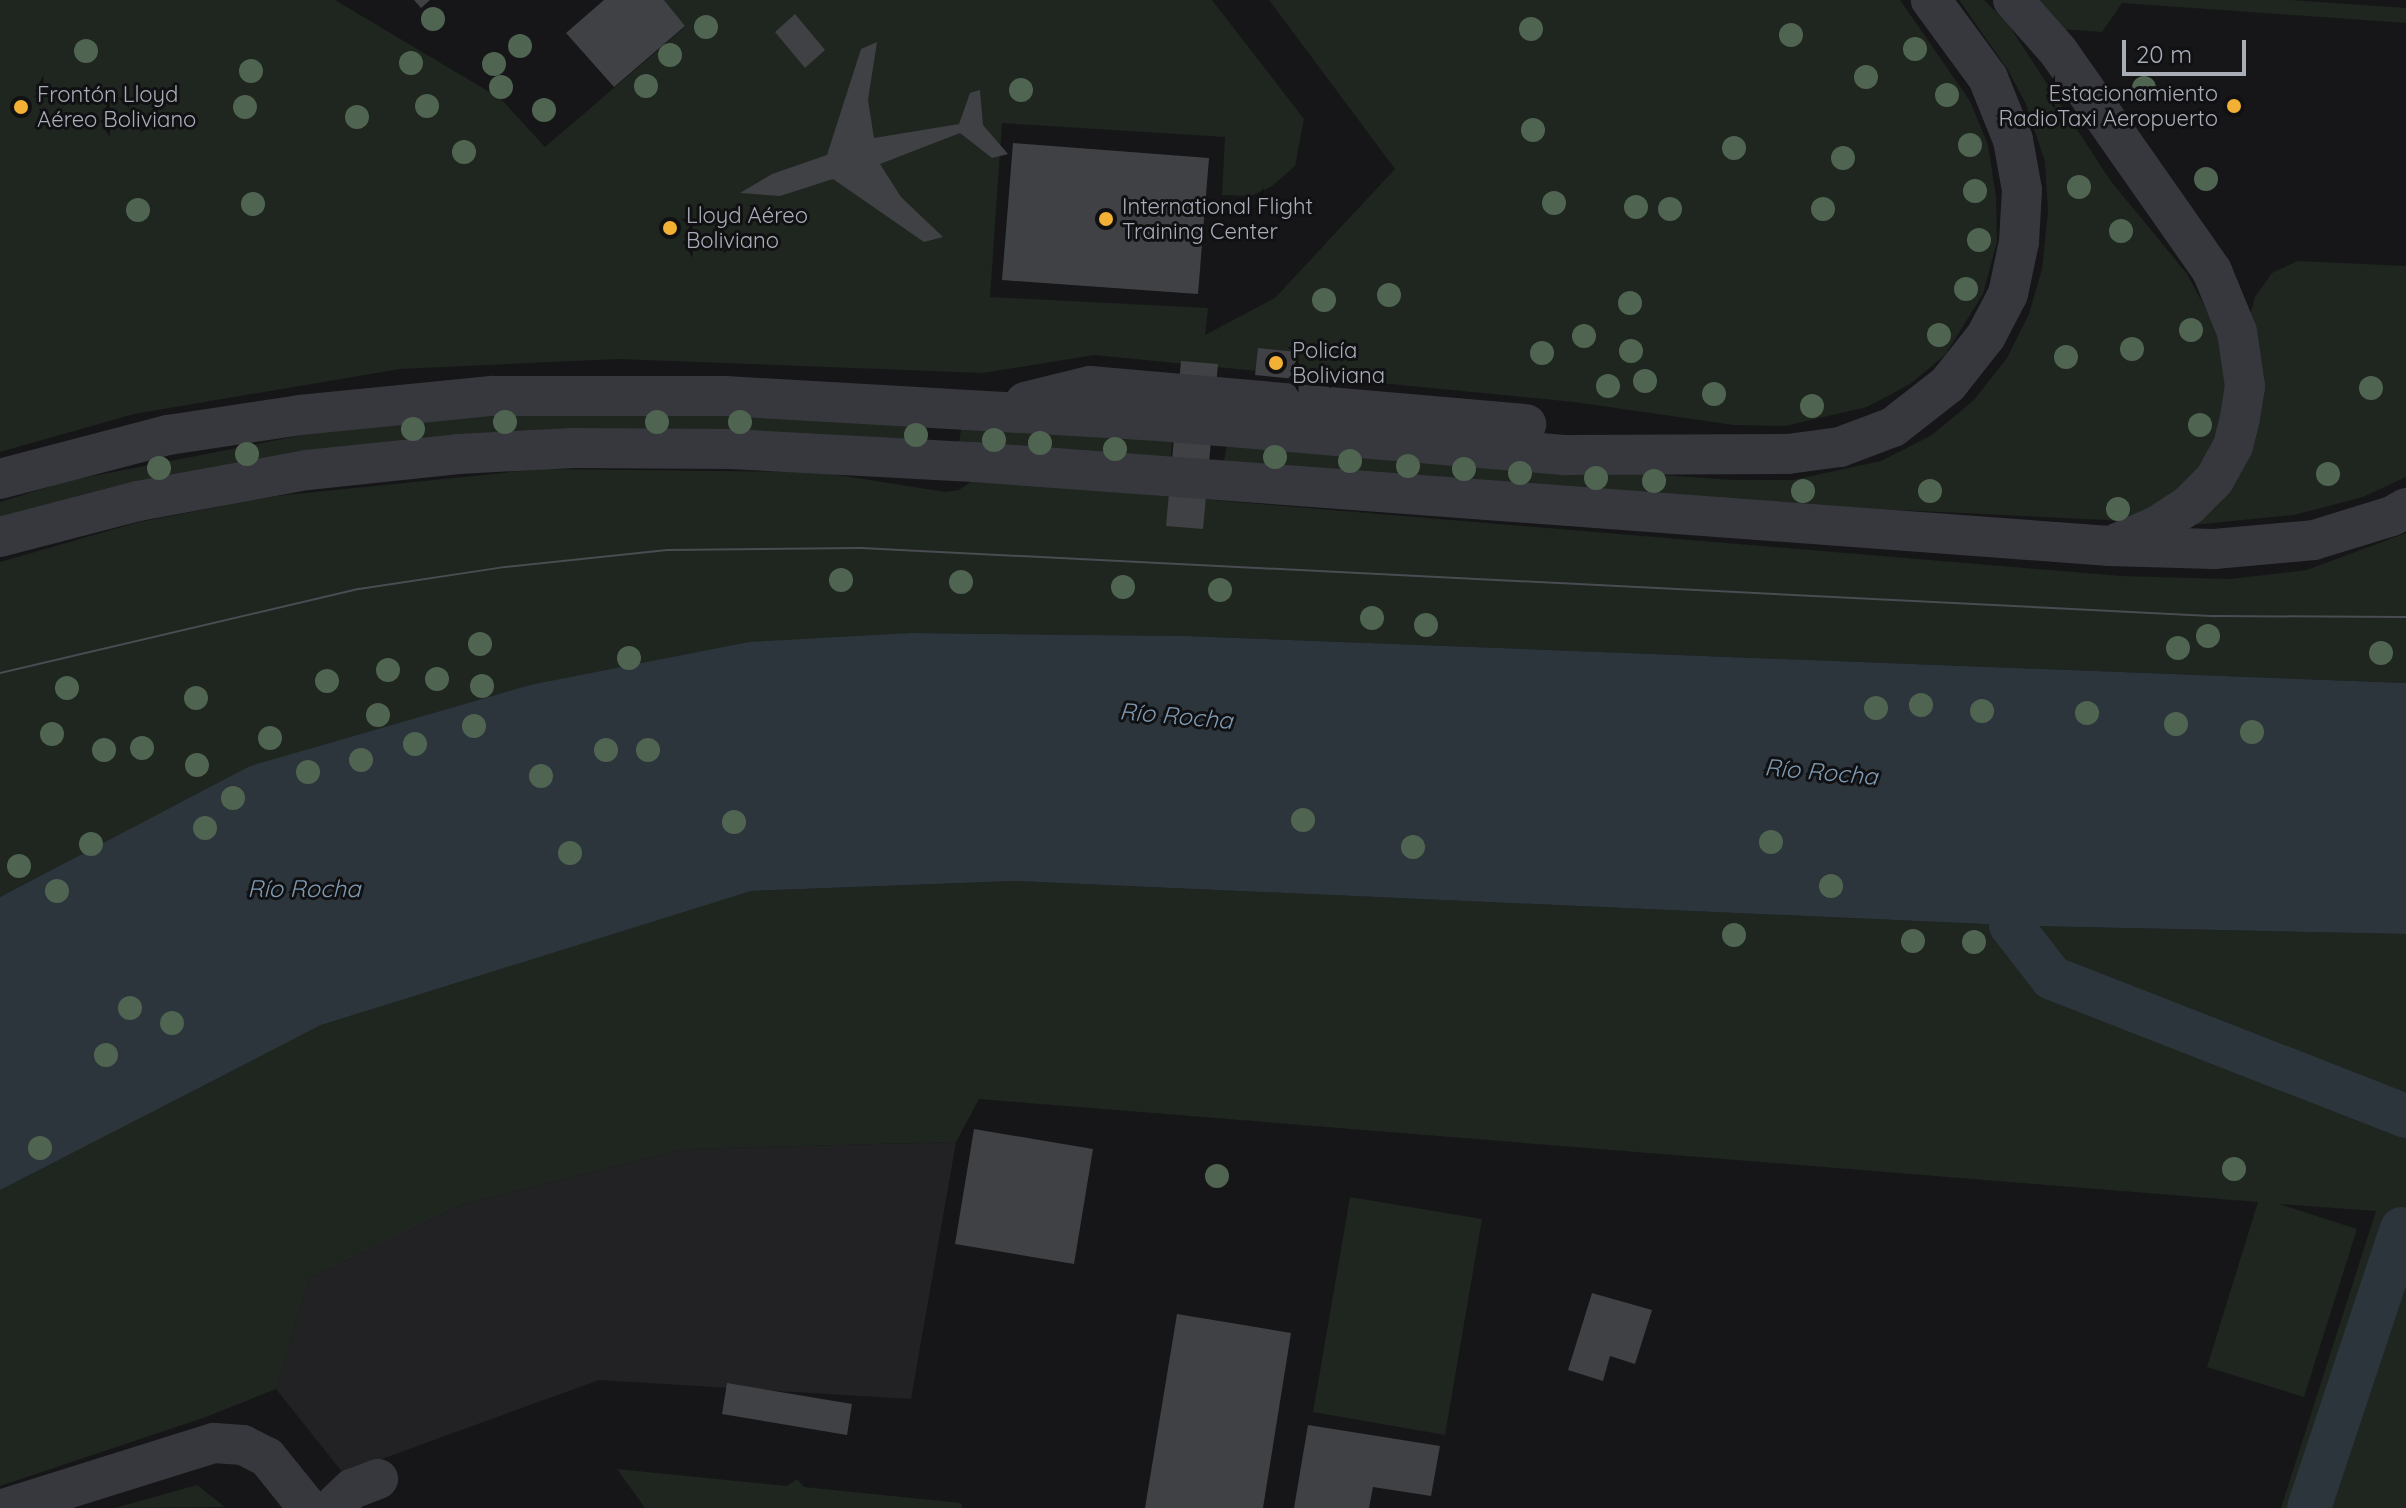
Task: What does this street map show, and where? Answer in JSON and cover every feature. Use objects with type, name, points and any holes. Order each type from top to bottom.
[{"type":"street","points":[[0,479],[168,435],[300,415],[492,396],[725,396],[1159,421],[1567,455],[1788,454],[1840,447],[1893,427],[1948,384],[1986,336],[2008,294],[2019,242],[2022,190],[2013,140],[1988,78],[1931,0]]},
{"type":"street","points":[[2013,0],[2058,51],[2212,271],[2237,332],[2245,386],[2233,446],[2214,480],[2189,505],[2157,526],[2110,546]]},
{"type":"street","points":[[941,461],[962,411]]},
{"type":"street","points":[[0,537],[138,501],[307,470],[458,454],[574,448],[731,449],[941,461],[2110,546],[2214,549],[2314,540],[2392,516],[2406,508]]},
{"type":"street","points":[[6,1508],[214,1443],[243,1445],[267,1457],[308,1508]]},
{"type":"street","points":[[332,1508],[352,1489],[378,1479]]},
{"type":"shaded area","points":[[0,0],[335,0],[501,99],[545,147],[685,27],[664,0],[1212,0],[1304,119],[1295,166],[1272,186],[1251,196],[1222,195],[1225,137],[1002,123],[990,297],[1208,308],[1205,335],[1275,298],[1395,169],[1269,0],[1900,0],[1970,101],[1988,145],[1996,197],[1997,242],[1983,294],[1945,355],[1910,384],[1867,407],[1785,426],[1734,425],[1574,402],[1094,355],[983,373],[617,359],[400,369],[134,414],[0,452]]},
{"type":"shaded area","points":[[1959,0],[1984,0],[2008,24],[2110,180],[2187,274],[2220,335],[2228,382],[2224,429],[2186,492],[2126,521],[1795,505],[1224,461],[1227,444],[1733,480],[1793,480],[1881,461],[1932,435],[1974,400],[2007,358],[2029,314],[2042,269],[2048,212],[2045,162],[2026,104],[2008,70]]},
{"type":"shaded area","points":[[2035,0],[2291,0],[2406,8],[2406,23],[2122,3],[2102,32],[2061,29]]},
{"type":"shaded area","points":[[2298,261],[2406,266],[2406,477],[2363,497],[2294,515],[2193,525],[2255,297],[2272,273]]},
{"type":"shaded area","points":[[708,412],[921,423],[921,441],[528,431],[406,439],[289,455],[0,523],[0,502],[68,481],[308,434],[496,413]]},
{"type":"shaded area","points":[[962,424],[1172,438],[1171,457],[959,442]]},
{"type":"shaded area","points":[[541,469],[819,472],[945,492],[959,490],[973,480],[2121,576],[2230,579],[2307,570],[2406,533],[2406,683],[1186,636],[911,633],[530,685],[251,766],[0,897],[0,562],[139,522],[276,496]]},
{"type":"shaded area","points":[[1014,881],[2029,926],[2406,934],[2406,1508],[2281,1508],[2376,1211],[2279,1204],[2357,1229],[2304,1397],[2207,1367],[2258,1202],[979,1099],[956,1142],[685,1149],[461,1205],[309,1279],[276,1389],[206,1417],[0,1486],[0,1190],[25,1175],[321,1025],[594,937],[751,891]]},
{"type":"shaded area","points":[[956,1142],[911,1399],[599,1380],[343,1473],[276,1389],[309,1279],[461,1205],[685,1149]]},
{"type":"shaded area","points":[[1350,1197],[1482,1219],[1445,1435],[1313,1412]]},
{"type":"shaded area","points":[[617,1469],[787,1486],[797,1479],[804,1487],[961,1503],[962,1508],[645,1508]]},
{"type":"shaded area","points":[[197,1485],[225,1507],[115,1508]]},
{"type":"water","name":"Río Rocha","points":[[911,633],[1186,636],[2406,683],[2406,934],[2029,926],[1014,881],[751,891],[321,1025],[0,1190],[0,897],[250,766],[530,685],[749,642]]},
{"type":"building","points":[[414,0],[430,0],[421,8]]},
{"type":"building","points":[[604,0],[664,0],[685,26],[614,87],[566,33]]},
{"type":"building","points":[[795,14],[825,50],[805,68],[775,32]]},
{"type":"building","points":[[877,42],[868,100],[874,138],[959,124],[970,93],[980,90],[983,125],[1008,154],[992,158],[960,133],[880,164],[901,197],[943,237],[924,242],[833,179],[780,196],[740,193],[772,174],[827,155],[861,49]]},
{"type":"building","name":"International Flight Training Center","points":[[1013,143],[1209,158],[1198,294],[1002,280]]},
{"type":"building","name":"Policía Boliviana","points":[[1258,348],[1297,352],[1295,379],[1255,375]]},
{"type":"building","points":[[1181,361],[1218,364],[1203,529],[1166,526]]},
{"type":"building","points":[[974,1129],[1093,1149],[1074,1264],[955,1244]]},
{"type":"building","points":[[1592,1293],[1652,1310],[1635,1364],[1610,1356],[1603,1381],[1568,1370]]},
{"type":"building","points":[[1177,1314],[1291,1333],[1263,1508],[1145,1508]]},
{"type":"building","points":[[727,1383],[852,1404],[847,1435],[722,1414]]},
{"type":"building","points":[[1308,1425],[1440,1446],[1431,1496],[1373,1487],[1369,1508],[1294,1508]]},
{"type":"waterway","points":[[2014,867],[2011,925],[2052,978],[2406,1116]]},
{"type":"waterway","points":[[2309,1508],[2402,1229]]},
{"type":"tram line","points":[[0,673],[359,589],[505,567],[667,550],[861,548],[2215,616],[2406,617]]},
{"type":"place","name":"Estacionamiento RadioTaxi Aeropuerto","points":[[2234,106]]},
{"type":"place","name":"Frontón Lloyd Aéreo Boliviano","points":[[21,107]]},
{"type":"place","name":"International Flight Training Center","points":[[1106,219]]},
{"type":"place","name":"Lloyd Aéreo Boliviano","points":[[670,228]]},
{"type":"place","name":"Policía Boliviana","points":[[1276,363]]}]
